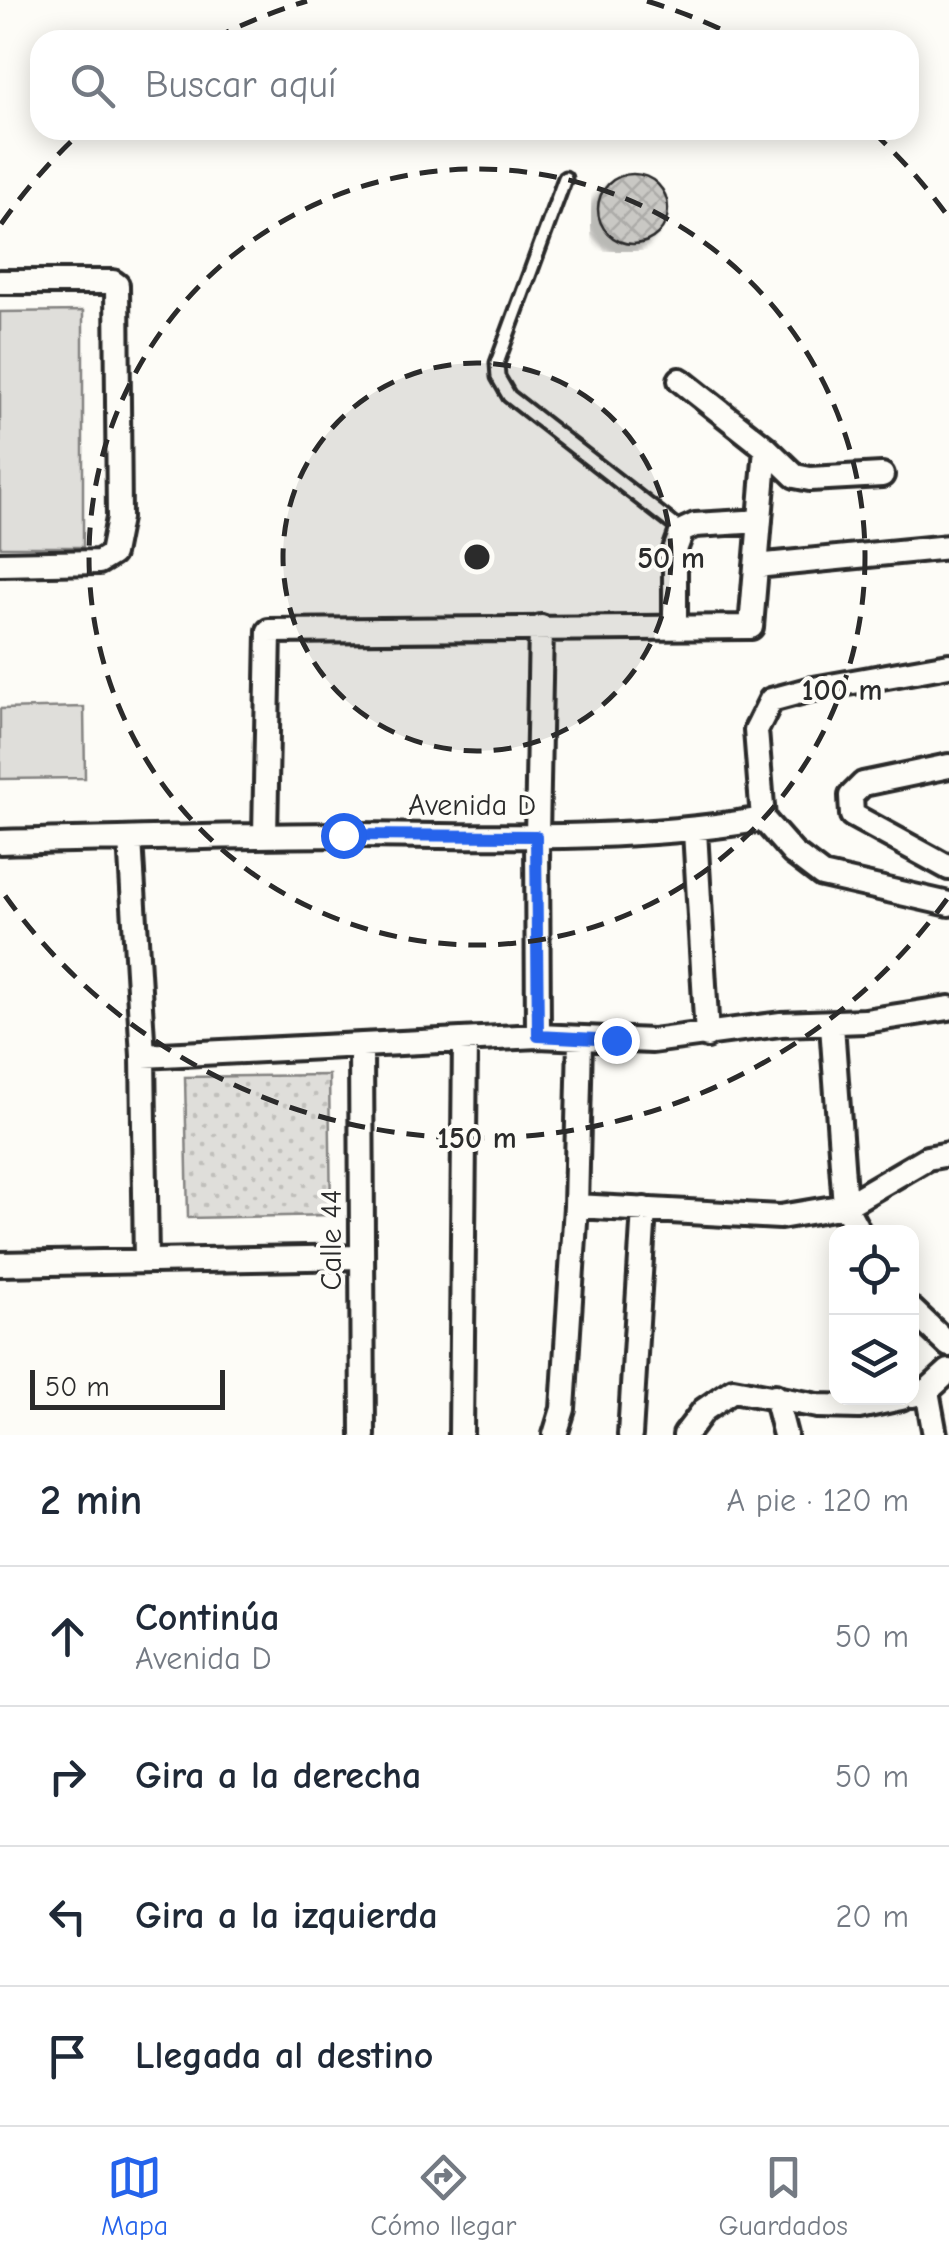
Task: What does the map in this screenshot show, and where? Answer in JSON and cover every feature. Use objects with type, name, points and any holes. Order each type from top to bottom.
[{"type":"street","points":[[0,282],[118,285],[119,518],[112,554],[99,562],[0,564]]},
{"type":"street","points":[[680,380],[766,448],[794,476],[810,479],[882,474]]},
{"type":"street","points":[[265,835],[270,631],[750,627],[766,448]]},
{"type":"street","points":[[675,627],[675,550],[682,531],[695,526],[760,522]]},
{"type":"street","points":[[756,566],[949,547]]},
{"type":"street","points":[[538,1036],[536,836],[541,627]]},
{"type":"street","points":[[949,666],[771,700],[756,730],[763,819],[793,853],[822,875],[949,904]]},
{"type":"street","points":[[949,766],[863,784],[851,796],[852,815],[949,868]]},
{"type":"street","name":"Avenida D","points":[[0,842],[265,835],[536,836],[696,831],[763,819]]},
{"type":"street","points":[[696,831],[707,1036]]},
{"type":"street","points":[[130,839],[144,1056],[146,1261]]},
{"type":"street","points":[[144,1056],[538,1036],[652,1041],[781,1024],[832,1025],[949,1008]]},
{"type":"street","points":[[832,1025],[846,1206],[856,1225]]},
{"type":"street","points":[[461,1435],[465,1040]]},
{"type":"street","points":[[555,1435],[563,1409],[576,1206],[580,1040]]},
{"type":"street","name":"Calle 44","points":[[361,1046],[363,1435]]},
{"type":"street","points":[[576,1206],[780,1217],[846,1206],[928,1158],[949,1154]]},
{"type":"street","points":[[630,1435],[644,1209]]},
{"type":"street","points":[[0,1264],[360,1257]]},
{"type":"street","points":[[917,1315],[949,1345]]},
{"type":"street","points":[[935,1435],[919,1393],[949,1371]]},
{"type":"street","points":[[685,1435],[704,1410],[733,1390],[818,1406],[868,1405]]},
{"type":"street","points":[[774,1396],[784,1435]]},
{"type":"lane","points":[[565,178],[497,363],[498,377],[509,396],[682,531]]},
{"type":"shaded area","points":[[83,311],[83,547],[0,547],[0,312]]},
{"type":"shaded area","points":[[84,707],[85,778],[0,779],[0,709]]},
{"type":"shaded area","points":[[329,1075],[331,1215],[188,1218],[185,1077]]},
{"type":"building","points":[[633,174],[657,185],[668,209],[657,233],[633,244],[609,233],[598,209],[609,185]]},
{"type":"route","points":[[343,835],[536,836],[538,1036],[616,1040]]}]
